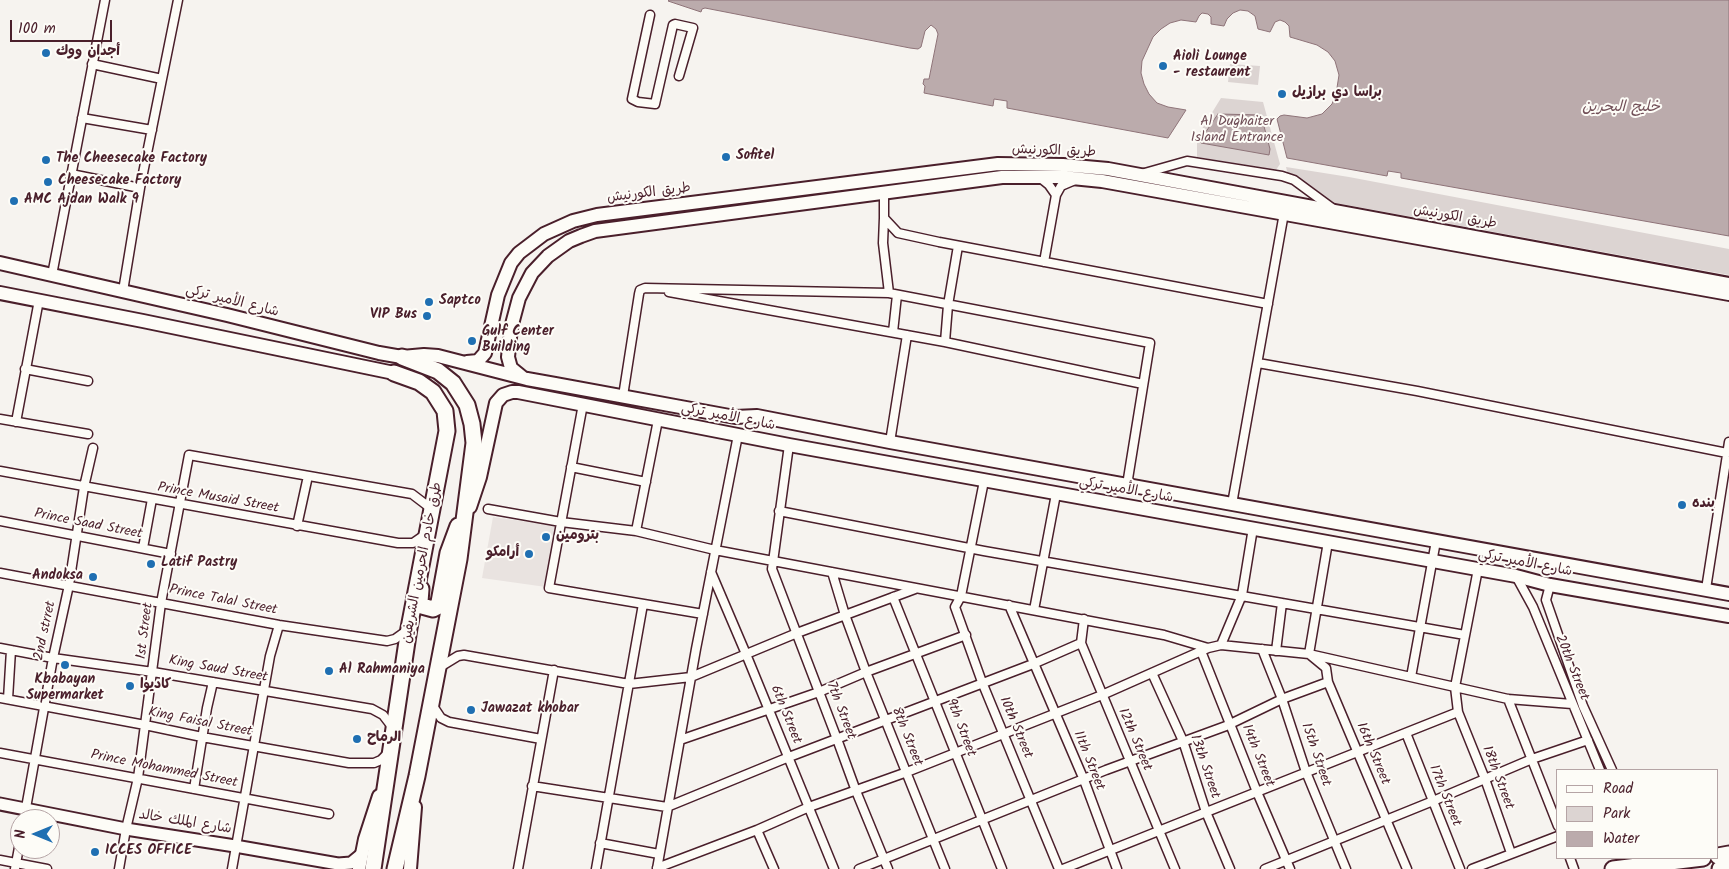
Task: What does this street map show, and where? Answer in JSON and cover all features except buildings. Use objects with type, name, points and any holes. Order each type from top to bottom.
[{"type":"highway","points":[[395,869],[417,776],[459,559],[473,451],[473,432],[467,405],[458,390],[442,374],[428,366],[402,357]]},
{"type":"highway","name":"طرق خادم الحرمين الشريفين","points":[[373,869],[409,628],[447,431],[445,411],[440,401],[426,386],[394,374]]},
{"type":"highway","points":[[427,539],[420,602],[422,606],[433,609],[439,602],[453,536],[458,524],[465,521]]},
{"type":"highway","points":[[384,796],[386,808],[384,823],[387,836],[396,833],[405,804],[424,697],[434,685]]},
{"type":"highway","points":[[1622,864],[1680,859]]},
{"type":"highway","points":[[1720,869],[1729,868]]},
{"type":"main road","name":"طريق الكورنيش","points":[[457,361],[474,362],[482,358],[486,349],[501,284],[519,253],[544,234],[573,221],[598,216],[998,164],[1063,165],[1108,169],[1729,284]]},
{"type":"main road","name":"طريق الكورنيش","points":[[527,379],[515,372],[509,363],[508,351],[511,328],[519,298],[532,273],[548,256],[556,249],[581,236],[595,231],[1002,177],[1102,180],[1729,294]]},
{"type":"main road","name":"شارع الأمير تركي","points":[[0,263],[360,349],[402,357],[438,356],[527,379],[735,417],[757,416],[890,442],[1729,594]]},
{"type":"main road","points":[[0,293],[394,374]]},
{"type":"main road","points":[[491,324],[495,331],[499,332],[511,328]]},
{"type":"main road","name":"شارع الأمير تركي","points":[[465,521],[480,477],[496,403],[503,395],[518,392],[789,445],[1478,569],[1550,585],[1729,616]]},
{"type":"main road","points":[[735,417],[735,434]]},
{"type":"main road","points":[[359,869],[365,839],[387,772]]},
{"type":"main road","points":[[410,869],[417,776]]},
{"type":"street","points":[[52,275],[105,0]]},
{"type":"street","points":[[122,291],[140,188],[178,0]]},
{"type":"street","points":[[650,15],[632,99],[638,102],[655,104],[673,25],[675,24],[693,28],[679,76]]},
{"type":"street","points":[[92,64],[162,79]]},
{"type":"street","points":[[82,118],[152,130]]},
{"type":"street","points":[[1139,175],[1187,161],[1282,176],[1294,180],[1335,211]]},
{"type":"street","points":[[71,174],[140,188]]},
{"type":"street","points":[[1039,177],[1049,185],[1056,195]]},
{"type":"street","points":[[1044,262],[1056,195],[1061,186],[1079,179]]},
{"type":"street","points":[[884,192],[883,243],[893,294],[893,332]]},
{"type":"street","points":[[1232,504],[1284,213]]},
{"type":"street","points":[[884,218],[898,233],[1268,304]]},
{"type":"street","points":[[944,342],[958,246]]},
{"type":"street","points":[[645,288],[893,332],[1143,384]]},
{"type":"street","points":[[623,396],[639,294],[640,290],[645,288],[893,294],[1150,343],[1127,485]]},
{"type":"street","points":[[16,422],[39,300]]},
{"type":"street","points":[[890,442],[907,335]]},
{"type":"street","points":[[1258,363],[1417,391],[1727,453]]},
{"type":"street","points":[[25,369],[88,381]]},
{"type":"street","points":[[583,404],[548,588],[702,614]]},
{"type":"street","points":[[0,419],[88,434]]},
{"type":"street","points":[[636,531],[658,420]]},
{"type":"street","points":[[735,434],[657,868],[757,830],[809,807],[907,772],[1004,734],[1102,695],[1204,649],[1220,645],[1309,654],[1508,699],[1572,704]]},
{"type":"street","points":[[1706,590],[1729,442]]},
{"type":"street","points":[[772,561],[789,445]]},
{"type":"street","name":"2nd strret","points":[[26,809],[53,658],[69,585],[75,535],[93,448]]},
{"type":"street","name":"1st Street","points":[[118,869],[138,778],[162,603],[189,455],[308,476]]},
{"type":"street","points":[[571,468],[646,482]]},
{"type":"street","name":"Prince Musaid Street","points":[[0,471],[398,544],[413,543],[427,539]]},
{"type":"street","points":[[297,526],[308,476],[412,494],[433,510]]},
{"type":"street","points":[[961,596],[984,481]]},
{"type":"street","points":[[1034,610],[1056,494]]},
{"type":"street","points":[[143,548],[152,499]]},
{"type":"street","points":[[488,509],[561,522],[636,531],[715,550],[1164,634],[1204,649]]},
{"type":"street","points":[[779,511],[1043,562],[1465,635]]},
{"type":"street","name":"Prince Saad Street","points":[[0,521],[171,554]]},
{"type":"street","points":[[1220,645],[1242,595],[1253,528]]},
{"type":"street","points":[[1410,677],[1436,541]]},
{"type":"street","points":[[1309,654],[1328,542]]},
{"type":"street","name":"7th Street","points":[[772,561],[772,569],[818,692],[888,869]]},
{"type":"street","name":"18th Street","points":[[1478,569],[1455,687],[1458,712],[1485,779],[1511,853]]},
{"type":"street","name":"6th Street","points":[[711,572],[834,869]]},
{"type":"street","name":"8th Street","points":[[832,572],[845,615],[866,672],[945,869]]},
{"type":"street","name":"Prince Talal Street","points":[[0,573],[279,624],[387,641],[394,639],[409,628]]},
{"type":"street","name":"20th Street","points":[[1516,576],[1533,607],[1600,769]]},
{"type":"street","points":[[1533,607],[1537,600],[1546,600],[1550,585]]},
{"type":"street","points":[[438,668],[458,656],[464,655],[629,684],[691,677],[797,633],[916,588]]},
{"type":"street","name":"10th Street","points":[[961,596],[955,607],[982,682],[1059,869]]},
{"type":"street","name":"9th Street","points":[[893,597],[936,700],[1002,869]]},
{"type":"street","name":"20th Street","points":[[1546,600],[1583,706],[1612,769]]},
{"type":"street","points":[[1276,651],[1282,603]]},
{"type":"street","points":[[596,869],[643,604]]},
{"type":"street","name":"11th Street","points":[[1009,606],[1084,780],[1116,869]]},
{"type":"street","name":"12th Street","points":[[1084,619],[1081,643],[1175,869]]},
{"type":"street","points":[[232,869],[270,656],[279,624]]},
{"type":"street","points":[[680,740],[769,710],[966,635]]},
{"type":"street","points":[[532,786],[668,807],[936,700],[1033,664],[1081,643]]},
{"type":"street","name":"King Saud Street","points":[[0,648],[372,709],[383,715],[394,730]]},
{"type":"street","name":"14th Street","points":[[1204,649],[1230,724],[1290,869]]},
{"type":"street","name":"15th Street","points":[[1262,649],[1282,698],[1306,772],[1346,869]]},
{"type":"street","points":[[4,699],[11,650]]},
{"type":"street","name":"16th Street","points":[[1309,654],[1326,668],[1328,682],[1356,752],[1407,869]]},
{"type":"street","points":[[518,869],[554,670]]},
{"type":"street","name":"13th Street","points":[[1152,673],[1183,741],[1206,812],[1230,869]]},
{"type":"street","points":[[194,789],[213,682]]},
{"type":"street","points":[[860,869],[1129,761],[1230,724],[1282,698],[1328,682]]},
{"type":"street","name":"King Faisal Street","points":[[4,699],[254,747],[349,763],[381,760],[391,750]]},
{"type":"street","points":[[1508,699],[1556,821]]},
{"type":"street","points":[[431,703],[442,718],[449,722],[541,739]]},
{"type":"street","points":[[1064,869],[1458,712]]},
{"type":"street","name":"17th Street","points":[[1406,733],[1460,869]]},
{"type":"street","points":[[1265,869],[1532,759],[1588,740]]},
{"type":"street","name":"Prince Mohammed Street","points":[[0,753],[326,814]]},
{"type":"street","name":"شارع الملك خالد","points":[[0,804],[12,809]]},
{"type":"street","name":"شارع الملك خالد","points":[[60,819],[338,864],[351,863],[362,854]]},
{"type":"street","points":[[757,830],[774,869]]},
{"type":"street","points":[[1472,869],[1556,837]]},
{"type":"street","points":[[600,843],[659,854]]},
{"type":"street","points":[[0,860],[16,866],[47,869]]},
{"type":"shaded area","points":[[493,517],[557,526],[546,587],[482,578]]},
{"type":"green space","points":[[1230,64],[1260,66],[1258,85],[1228,82]]},
{"type":"green space","name":"Al Dughaiter Island Entrance","points":[[1221,98],[1263,102],[1280,164],[1276,170],[1197,157],[1197,137]]},
{"type":"green space","points":[[1286,167],[1349,177],[1729,249],[1729,275],[1325,201],[1288,175]]},
{"type":"water","name":"خليج البحرين","points":[[669,0],[1729,0],[1729,236],[1401,178],[1401,173],[1388,171],[1387,176],[1287,158],[1277,119],[1284,115],[1307,118],[1322,114],[1332,104],[1336,94],[1339,75],[1335,61],[1328,52],[1317,45],[1290,37],[1289,26],[1280,20],[1275,22],[1270,32],[1258,29],[1255,16],[1248,11],[1240,10],[1233,13],[1227,19],[1224,26],[1211,24],[1211,17],[1208,14],[1202,13],[1196,22],[1181,20],[1170,23],[1153,37],[1142,61],[1141,73],[1144,84],[1149,94],[1157,103],[1186,110],[1168,138],[1007,108],[1007,101],[994,99],[993,106],[924,93],[924,79],[929,79],[938,34],[931,25],[925,31],[921,47],[918,49],[705,8],[701,12]]},
{"type":"water","points":[[1218,114],[1261,115],[1270,149],[1269,155],[1201,143],[1201,139]]},
{"type":"place","name":"أجدان ووك","points":[[46,53]]},
{"type":"place","name":"Aioli Lounge - restaurent","points":[[1163,66]]},
{"type":"place","name":"براسا دي برازيل","points":[[1282,94]]},
{"type":"place","name":"Sofitel","points":[[726,157]]},
{"type":"place","name":"The Cheesecake Factory","points":[[46,160]]},
{"type":"place","name":"Cheesecake Factory","points":[[48,182]]},
{"type":"place","name":"AMC Ajdan Walk 9","points":[[14,201]]},
{"type":"place","name":"Saptco","points":[[429,302]]},
{"type":"place","name":"VIP Bus","points":[[427,316]]},
{"type":"place","name":"Gulf Center Building","points":[[472,341]]},
{"type":"place","name":"بنده","points":[[1682,505]]},
{"type":"place","name":"بترومين","points":[[546,537]]},
{"type":"place","name":"أرامكو","points":[[529,554]]},
{"type":"place","name":"Latif Pastry","points":[[151,564]]},
{"type":"place","name":"Andoksa","points":[[93,577]]},
{"type":"place","name":"Kbabayan Supermarket","points":[[65,665]]},
{"type":"place","name":"Al Rahmaniya","points":[[329,671]]},
{"type":"place","name":"كاديوا","points":[[130,686]]},
{"type":"place","name":"Jawazat khobar","points":[[471,710]]},
{"type":"place","name":"الرماح","points":[[357,739]]},
{"type":"place","name":"ICCES OFFICE","points":[[95,852]]}]
